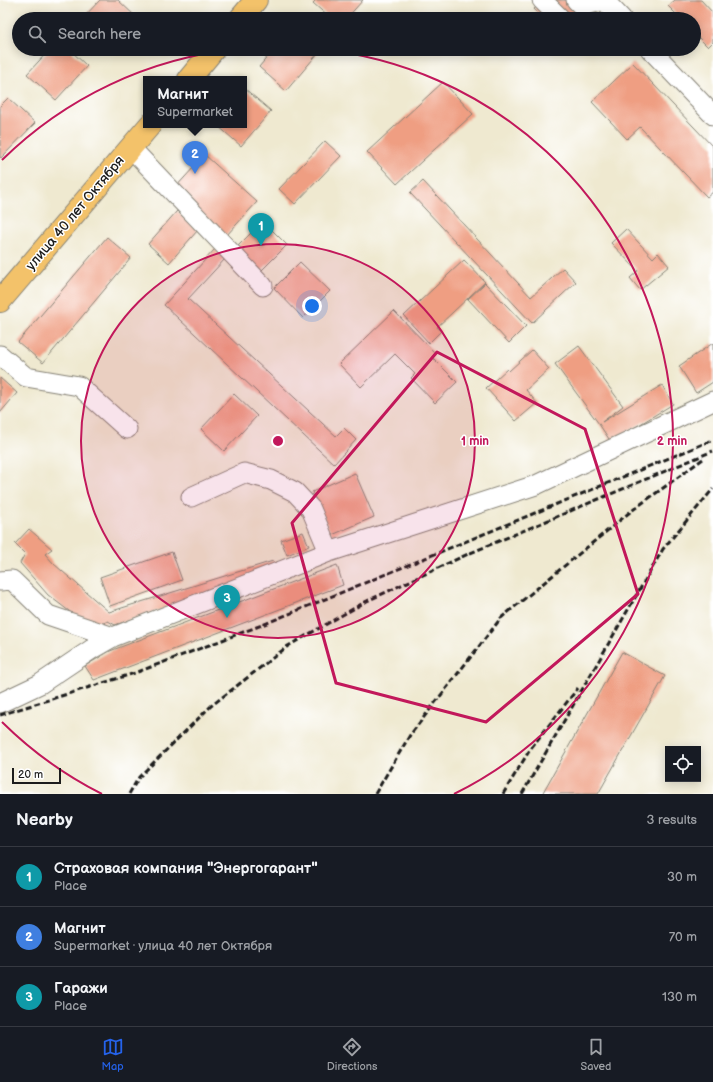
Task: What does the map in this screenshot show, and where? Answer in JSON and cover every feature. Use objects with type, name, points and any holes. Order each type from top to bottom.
[{"type":"main road","points":[[246,12],[256,0]]},
{"type":"main road","points":[[192,76],[208,56]]},
{"type":"main road","name":"улица 40 лет Октября","points":[[0,301],[147,128]]},
{"type":"street","points":[[542,0],[554,12]]},
{"type":"street","points":[[573,12],[579,3],[604,0],[615,12]]},
{"type":"street","points":[[657,56],[713,115]]},
{"type":"street","points":[[130,148],[263,286]]},
{"type":"street","points":[[0,355],[26,378],[79,386],[127,429]]},
{"type":"street","points":[[0,703],[40,684],[113,637],[329,552],[536,485],[713,401]]},
{"type":"street","points":[[191,497],[244,473],[271,480],[295,492],[311,509],[329,552]]},
{"type":"street","points":[[0,581],[12,580],[48,615],[113,637]]},
{"type":"highlighted area","points":[[437,352],[585,429],[638,594],[486,722],[336,683],[292,523]]},
{"type":"building","points":[[100,0],[118,0],[131,12],[89,12]]},
{"type":"building","points":[[316,0],[363,0],[352,12],[323,12],[313,3]]},
{"type":"building","points":[[544,0],[571,0],[582,11],[537,12],[534,9]]},
{"type":"building","points":[[675,0],[701,0],[713,13],[713,42],[708,47],[701,40],[701,12],[674,12],[668,6]]},
{"type":"building","points":[[44,56],[76,56],[87,66],[56,100],[27,74]]},
{"type":"building","points":[[268,56],[316,56],[286,91],[259,67]]},
{"type":"building","points":[[633,63],[713,147],[713,192],[707,197],[640,127],[627,139],[592,102]]},
{"type":"building","points":[[443,82],[473,114],[397,184],[367,152]]},
{"type":"building","points":[[247,91],[271,111],[241,146],[220,128],[247,128]]},
{"type":"building","points":[[8,98],[35,123],[1,158],[0,106]]},
{"type":"building","points":[[325,141],[341,156],[295,204],[279,189]]},
{"type":"building","points":[[205,155],[257,202],[226,236],[174,189]]},
{"type":"building","points":[[423,181],[531,297],[563,268],[576,282],[532,323],[410,193]]},
{"type":"building","points":[[177,211],[198,230],[169,263],[148,244]]},
{"type":"building","points":[[263,221],[287,245],[260,272],[236,248]]},
{"type":"building","points":[[626,229],[653,258],[658,253],[669,266],[640,290],[630,278],[638,271],[611,243]]},
{"type":"building","points":[[107,237],[131,258],[43,363],[18,342]]},
{"type":"building","points":[[215,249],[225,259],[188,299],[336,436],[344,428],[356,440],[334,464],[164,305]]},
{"type":"building","points":[[464,260],[485,282],[437,327],[441,331],[429,343],[404,316]]},
{"type":"building","points":[[300,262],[330,291],[303,318],[274,288]]},
{"type":"building","points":[[485,283],[526,326],[509,343],[468,299]]},
{"type":"building","points":[[394,311],[436,354],[432,357],[457,382],[435,403],[411,378],[415,374],[395,354],[361,387],[339,364]]},
{"type":"building","points":[[713,343],[713,382],[696,393],[679,366]]},
{"type":"building","points":[[579,346],[623,406],[602,422],[662,385],[673,404],[611,442],[555,364]]},
{"type":"building","points":[[532,350],[549,369],[526,390],[537,403],[516,421],[486,388],[507,369],[509,371]]},
{"type":"building","points":[[0,378],[17,393],[0,413]]},
{"type":"building","points":[[234,394],[257,416],[224,451],[201,429]]},
{"type":"building","points":[[355,473],[374,517],[332,535],[312,492]]},
{"type":"building","points":[[29,529],[52,549],[45,554],[54,564],[109,612],[273,561],[281,570],[115,625],[108,621],[95,627],[86,624],[48,595],[20,563],[25,554],[15,544]]},
{"type":"building","points":[[303,532],[309,546],[287,555],[281,540]]},
{"type":"building","points":[[172,552],[182,580],[110,606],[100,577]]},
{"type":"building","points":[[337,565],[343,585],[94,680],[85,666],[110,651]]},
{"type":"building","points":[[622,652],[665,676],[598,794],[542,794]]},
{"type":"railway","points":[[0,715],[135,673],[262,625],[713,440]]},
{"type":"railway","points":[[129,794],[139,777],[211,706],[288,646],[367,601],[468,554],[713,451]]},
{"type":"railway","points":[[375,794],[410,735],[501,618],[630,512],[703,459]]},
{"type":"railway","points":[[522,794],[663,549],[713,489]]},
{"type":"railway","points":[[503,794],[531,748],[578,688]]},
{"type":"place","name":"Магнит","points":[[195,174]]},
{"type":"place","name":"Страховая компания \"Энергогарант\"","points":[[261,246]]},
{"type":"place","name":"Гаражи","points":[[227,618]]}]
